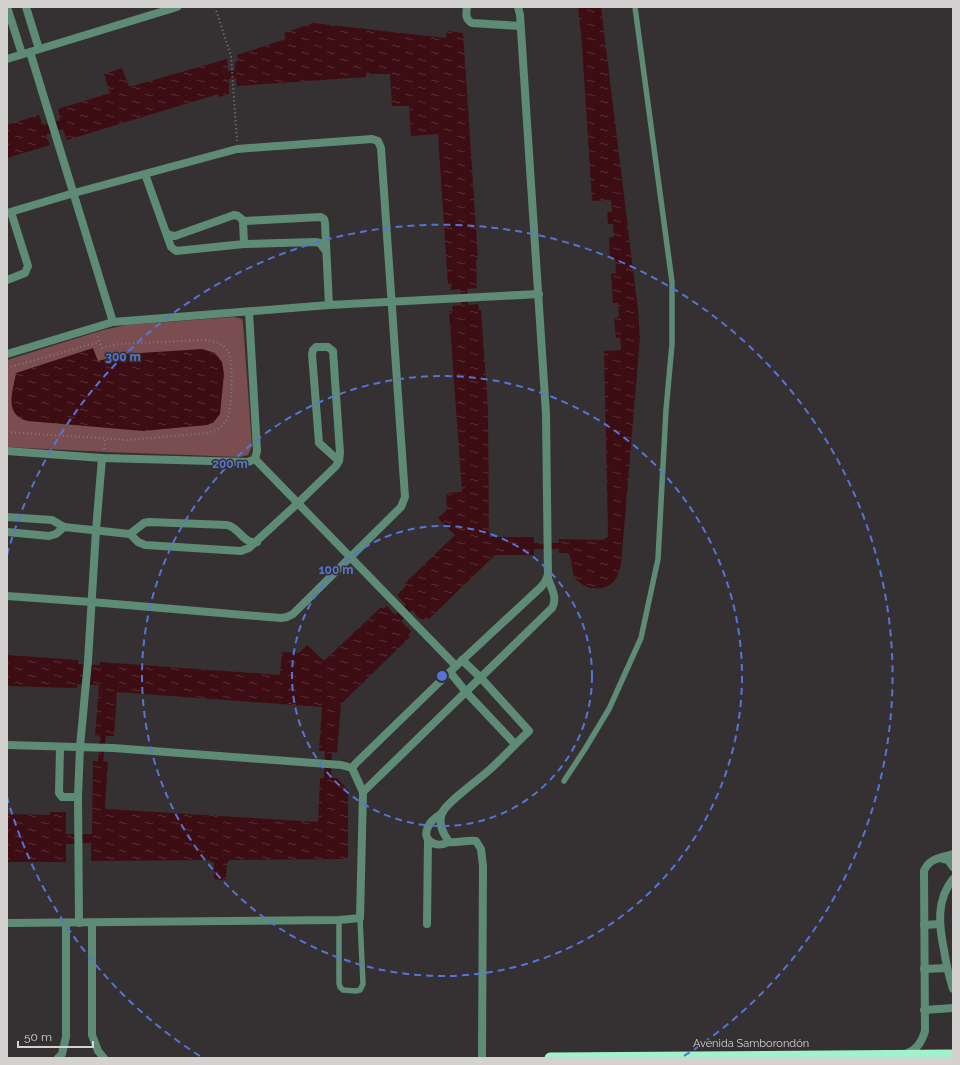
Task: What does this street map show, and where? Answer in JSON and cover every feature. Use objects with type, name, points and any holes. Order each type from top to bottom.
[{"type":"highway","name":"Avenida Samborondón","points":[[550,1058],[953,1055]]},
{"type":"street","points":[[8,7],[48,110],[113,322]]},
{"type":"street","points":[[26,7],[39,49]]},
{"type":"street","points":[[7,59],[177,7]]},
{"type":"street","points":[[466,7],[466,17],[472,23],[520,26]]},
{"type":"street","points":[[363,792],[481,678],[552,608],[555,603],[548,574],[549,556],[546,414],[520,15],[518,7]]},
{"type":"street","points":[[7,280],[25,273],[28,266],[9,212],[237,149],[372,139],[378,141],[381,148],[405,497],[401,507],[293,614],[287,617],[281,618],[7,596]]},
{"type":"street","points":[[145,174],[172,247],[176,251],[244,244],[316,242],[320,243],[326,250]]},
{"type":"street","points":[[167,233],[169,236],[175,236],[234,215],[238,216],[242,220],[244,244]]},
{"type":"street","points":[[242,220],[321,217],[324,219],[329,306]]},
{"type":"street","points":[[7,354],[113,322],[329,306],[539,294]]},
{"type":"street","points":[[249,312],[257,451],[256,459]]},
{"type":"street","points":[[7,517],[52,520],[64,528],[130,534],[138,542],[145,545],[241,551],[249,548],[298,503],[336,466],[339,461],[340,453],[333,351],[328,347],[316,347],[312,350],[312,354],[319,443],[339,461]]},
{"type":"street","points":[[7,450],[102,458],[248,462],[256,459]]},
{"type":"street","points":[[79,923],[78,797],[80,747],[88,661],[102,458]]},
{"type":"street","points":[[256,459],[419,628],[453,669],[466,692],[515,744]]},
{"type":"street","points":[[130,534],[144,523],[149,522],[227,525],[236,528],[248,541],[256,542]]},
{"type":"street","points":[[7,532],[49,536],[56,534],[64,528]]},
{"type":"street","points":[[352,768],[462,660],[541,588],[548,574]]},
{"type":"street","points":[[427,924],[428,840],[426,833],[429,824],[529,731],[481,678],[462,660]]},
{"type":"street","points":[[7,745],[113,748],[345,766],[352,768],[363,792],[360,918],[340,920],[66,924],[7,923]]},
{"type":"street","points":[[60,747],[59,793],[62,797],[78,797]]},
{"type":"street","points":[[443,812],[440,822],[442,832],[449,842]]},
{"type":"street","points":[[428,840],[435,845],[442,846],[449,842],[456,843],[468,840],[476,841],[481,848],[483,866],[482,1058]]},
{"type":"street","points":[[904,1055],[917,1048],[923,1037],[924,1031],[924,871],[930,862],[937,858],[953,854]]},
{"type":"street","points":[[937,858],[948,860],[953,867]]},
{"type":"street","points":[[952,879],[941,904],[940,924],[947,968],[953,989]]},
{"type":"street","points":[[92,923],[92,1035],[98,1051],[104,1058]]},
{"type":"street","points":[[58,1058],[62,1054],[66,1037],[66,924]]},
{"type":"street","points":[[924,925],[940,924]]},
{"type":"street","points":[[924,969],[947,968]]},
{"type":"street","points":[[924,1010],[953,1008]]},
{"type":"lane","points":[[564,781],[610,709],[641,638],[658,559],[666,410],[672,344],[672,282],[635,7]]},
{"type":"lane","points":[[340,920],[339,983],[343,990],[356,991],[360,990],[363,984],[360,918]]},
{"type":"path","points":[[215,7],[231,56],[237,149]]},
{"type":"path","points":[[7,368],[99,342],[102,348],[118,344],[210,340],[219,343],[228,352],[231,360],[231,402],[229,411],[226,419],[216,430],[207,433],[128,440],[7,432]]},
{"type":"shaded area","points":[[234,317],[242,319],[243,323],[252,446],[248,455],[239,457],[7,447],[7,360],[103,330],[126,325]]},
{"type":"water","points":[[578,7],[601,7],[640,337],[621,565],[615,580],[607,587],[590,588],[585,586],[574,576],[571,559],[568,553],[559,553],[559,549],[534,549],[534,555],[495,555],[429,619],[426,617],[422,621],[412,610],[401,621],[411,631],[408,635],[410,637],[341,704],[337,753],[332,752],[331,778],[337,778],[348,790],[348,859],[230,860],[227,863],[226,880],[214,879],[214,863],[209,860],[91,861],[91,843],[66,844],[66,862],[7,862],[7,814],[49,815],[50,812],[66,812],[66,834],[92,834],[93,761],[98,761],[100,736],[95,735],[99,685],[77,684],[77,688],[7,686],[7,655],[78,660],[78,664],[100,665],[100,662],[280,675],[282,652],[299,653],[307,645],[324,661],[381,607],[383,609],[387,606],[395,615],[406,605],[397,595],[406,586],[404,584],[455,535],[438,518],[447,510],[446,493],[462,492],[449,311],[453,311],[452,306],[462,305],[460,289],[451,290],[451,285],[448,285],[438,134],[411,136],[409,106],[392,106],[390,74],[366,74],[366,77],[237,86],[236,78],[229,79],[229,94],[220,97],[218,94],[67,140],[63,129],[46,135],[50,145],[7,158],[7,125],[39,115],[43,125],[60,120],[58,109],[110,93],[104,74],[122,68],[129,87],[227,59],[228,71],[235,71],[235,62],[238,61],[237,55],[286,39],[284,33],[313,23],[446,38],[447,31],[463,33],[478,259],[476,260],[477,288],[467,289],[468,305],[478,304],[479,310],[481,310],[488,409],[489,537],[534,537],[534,543],[559,543],[559,539],[602,540],[606,538],[608,534],[604,351],[621,350],[620,338],[616,338],[614,318],[619,317],[618,303],[613,303],[611,274],[616,273],[615,259],[610,259],[609,238],[614,237],[613,224],[608,224],[607,212],[612,212],[611,200],[592,201],[582,45]],"holes":[[[117,692],[322,707],[319,751],[325,751],[324,778],[320,778],[318,822],[106,809],[108,762],[103,761],[106,736],[114,736]]]},
{"type":"water","points":[[93,348],[98,361],[125,354],[202,349],[215,353],[222,362],[224,374],[220,414],[213,423],[207,425],[143,431],[28,421],[15,414],[12,408],[12,395],[16,373]]}]
